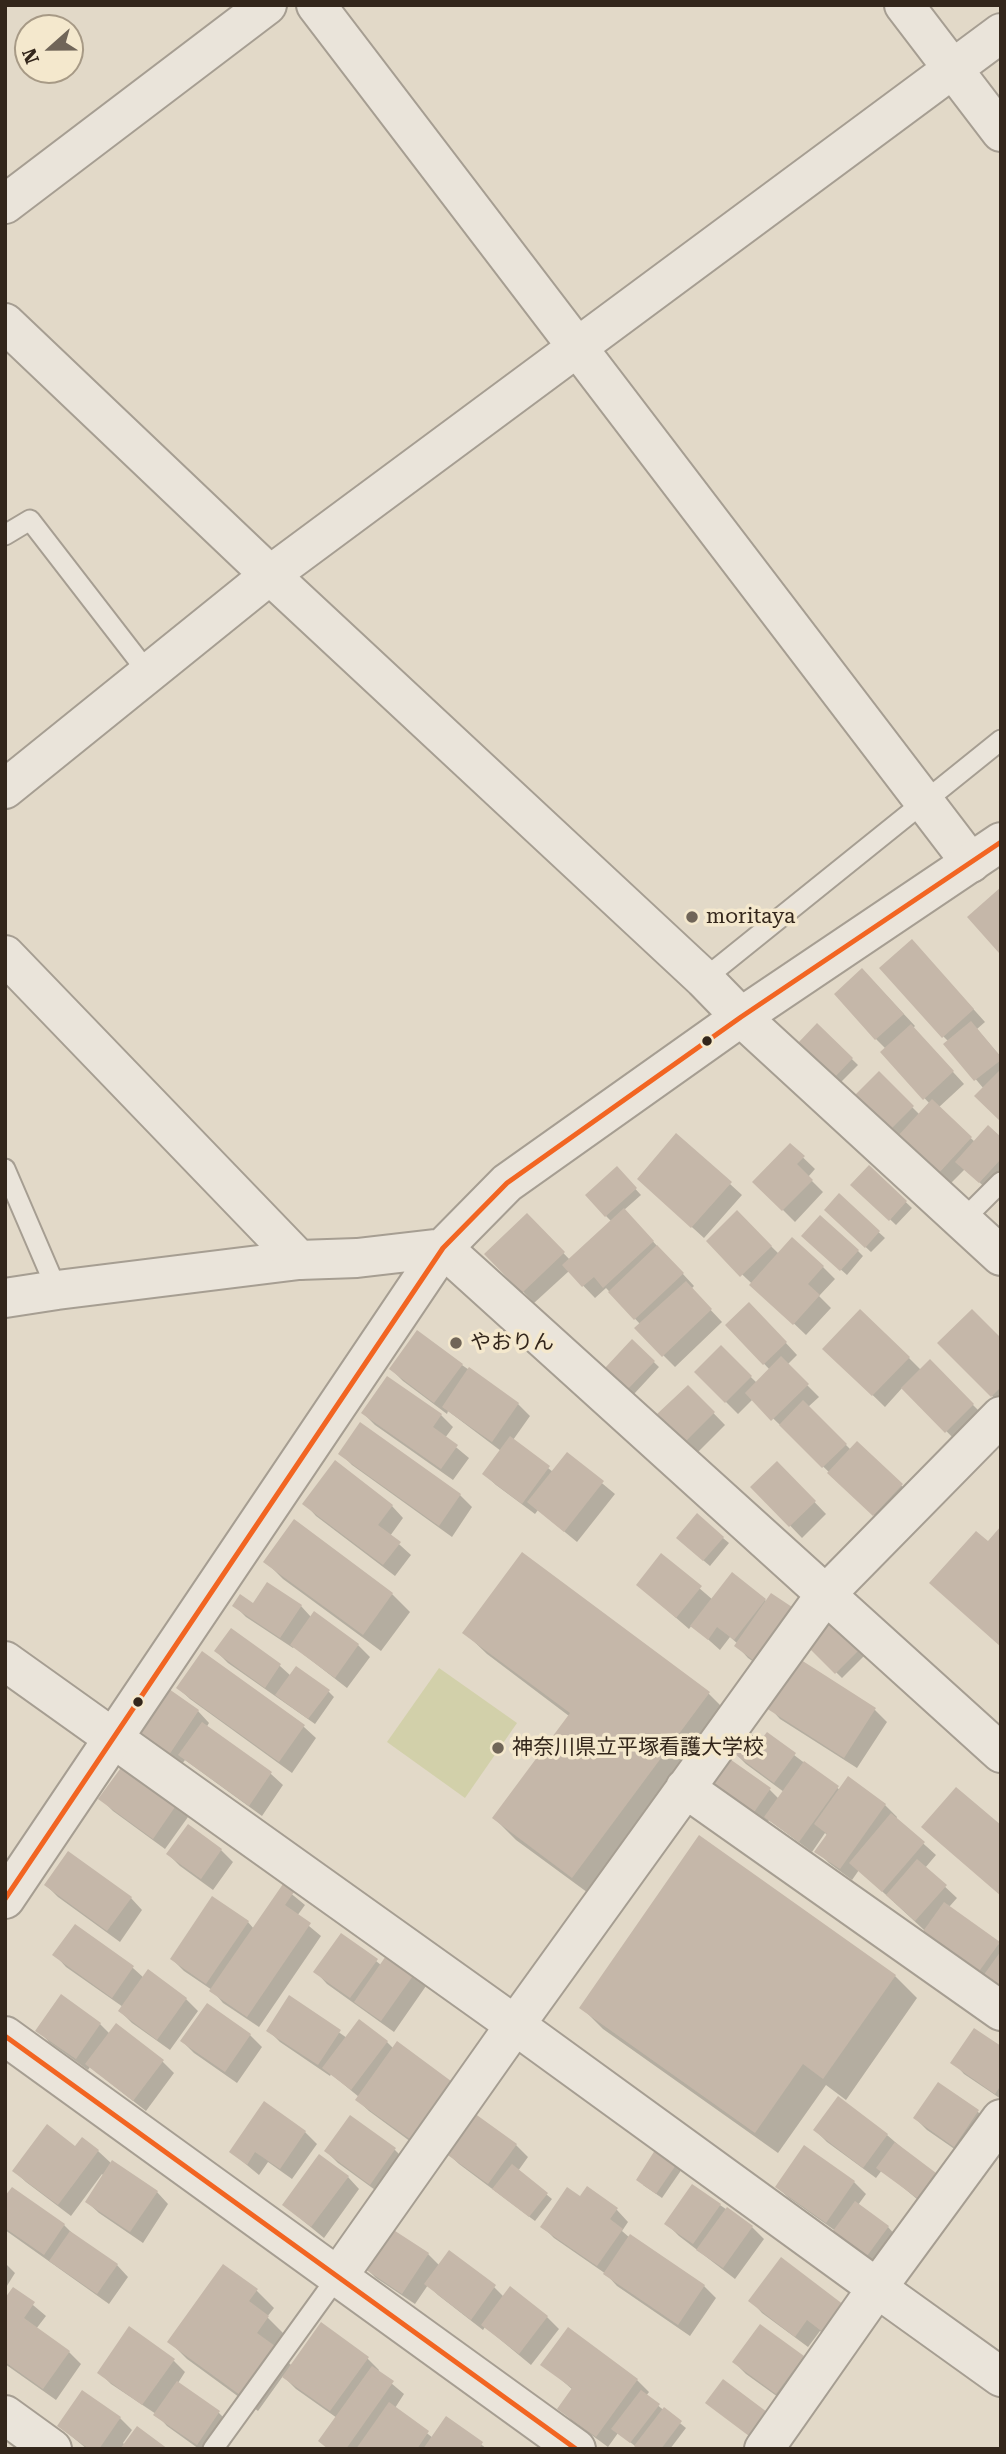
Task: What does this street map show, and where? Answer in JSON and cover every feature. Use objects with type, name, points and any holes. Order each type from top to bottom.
[{"type":"street","points":[[5,204],[267,5]]},
{"type":"street","points":[[5,1899],[443,1248],[507,1183],[741,1017],[986,852],[925,802],[316,5]]},
{"type":"street","points":[[904,5],[1001,132]]},
{"type":"street","points":[[5,789],[270,575],[1001,33]]},
{"type":"street","points":[[5,323],[270,575],[704,979],[741,1017],[1001,1256]]},
{"type":"street","points":[[5,955],[299,1260]]},
{"type":"street","points":[[5,1298],[299,1260],[357,1258],[443,1248],[1001,1753]]},
{"type":"street","points":[[338,2276],[825,1595],[1001,1416]]},
{"type":"street","points":[[5,1661],[515,2025],[1001,2377]]},
{"type":"street","points":[[685,1788],[1001,2011]]},
{"type":"street","points":[[5,2036],[576,2449]]},
{"type":"street","points":[[764,2449],[877,2288],[1001,2119]]},
{"type":"street","points":[[5,2415],[52,2449]]},
{"type":"lane","points":[[5,535],[30,520],[149,674]]},
{"type":"lane","points":[[704,979],[1001,740]]},
{"type":"lane","points":[[5,1169],[57,1290]]},
{"type":"lane","points":[[962,1220],[1001,1182]]},
{"type":"lane","points":[[213,2449],[338,2276]]},
{"type":"shaded area","points":[[439,1668],[517,1723],[465,1798],[387,1742]]},
{"type":"building","points":[[1001,887],[1001,951],[999,953],[967,917]]},
{"type":"building","points":[[912,939],[974,1009],[942,1038],[879,968]]},
{"type":"building","points":[[862,968],[904,1014],[875,1040],[834,994]]},
{"type":"building","points":[[971,1021],[1001,1057],[1001,1060],[974,1081],[943,1044]]},
{"type":"building","points":[[817,1023],[853,1058],[833,1079],[798,1043]]},
{"type":"building","points":[[911,1024],[954,1071],[923,1100],[880,1052]]},
{"type":"building","points":[[1001,1069],[1001,1122],[974,1096]]},
{"type":"building","points":[[879,1071],[914,1106],[890,1130],[855,1095]]},
{"type":"building","points":[[932,1099],[972,1137],[938,1174],[897,1137]]},
{"type":"building","points":[[988,1125],[1001,1137],[1001,1159],[979,1183],[955,1162]]},
{"type":"building","points":[[676,1133],[732,1182],[691,1228],[637,1179]]},
{"type":"building","points":[[790,1143],[805,1156],[797,1164],[813,1180],[782,1211],[752,1182]]},
{"type":"building","points":[[869,1165],[907,1201],[889,1221],[850,1185]]},
{"type":"building","points":[[617,1166],[637,1188],[605,1217],[585,1195]]},
{"type":"building","points":[[839,1193],[880,1231],[865,1248],[824,1210]]},
{"type":"building","points":[[624,1208],[654,1241],[603,1288],[594,1277],[582,1287],[562,1265]]},
{"type":"building","points":[[737,1210],[772,1246],[740,1277],[706,1241]]},
{"type":"building","points":[[527,1213],[565,1252],[522,1293],[484,1254]]},
{"type":"building","points":[[820,1215],[859,1250],[840,1271],[801,1236]]},
{"type":"building","points":[[792,1237],[824,1266],[808,1284],[820,1295],[793,1325],[749,1285]]},
{"type":"building","points":[[657,1245],[684,1273],[634,1320],[608,1292]]},
{"type":"building","points":[[686,1281],[712,1309],[662,1357],[634,1328]]},
{"type":"building","points":[[749,1302],[787,1342],[763,1365],[725,1325]]},
{"type":"building","points":[[860,1309],[910,1357],[872,1396],[822,1349]]},
{"type":"building","points":[[972,1309],[1001,1338],[1001,1387],[991,1397],[937,1343]]},
{"type":"building","points":[[417,1330],[463,1364],[434,1403],[389,1369]]},
{"type":"building","points":[[632,1339],[655,1361],[627,1390],[605,1368]]},
{"type":"building","points":[[721,1345],[752,1376],[725,1403],[694,1372]]},
{"type":"building","points":[[781,1356],[809,1384],[771,1421],[745,1393]]},
{"type":"building","points":[[930,1359],[974,1404],[945,1433],[901,1388]]},
{"type":"building","points":[[469,1367],[519,1403],[492,1442],[442,1407]]},
{"type":"building","points":[[387,1376],[442,1414],[433,1427],[458,1445],[441,1469],[361,1413]]},
{"type":"building","points":[[688,1385],[715,1412],[685,1442],[657,1414]]},
{"type":"building","points":[[803,1400],[847,1444],[822,1468],[779,1425]]},
{"type":"building","points":[[360,1422],[461,1494],[439,1526],[338,1454]]},
{"type":"building","points":[[510,1436],[550,1466],[522,1504],[482,1474]]},
{"type":"building","points":[[857,1441],[903,1484],[873,1516],[827,1473]]},
{"type":"building","points":[[567,1452],[604,1481],[564,1532],[527,1502]]},
{"type":"building","points":[[335,1460],[393,1505],[378,1525],[401,1542],[383,1565],[302,1504]]},
{"type":"building","points":[[777,1461],[816,1501],[789,1527],[750,1487]]},
{"type":"building","points":[[697,1513],[724,1537],[703,1561],[676,1538]]},
{"type":"building","points":[[294,1519],[393,1593],[363,1635],[263,1562]]},
{"type":"building","points":[[1001,1526],[1001,1647],[929,1583],[976,1531],[988,1541]]},
{"type":"building","points":[[522,1552],[710,1692],[572,1878],[492,1818],[570,1713],[462,1633]]},
{"type":"building","points":[[661,1553],[702,1586],[676,1618],[636,1585]]},
{"type":"building","points":[[732,1572],[766,1599],[734,1640],[717,1627],[708,1640],[690,1626]]},
{"type":"building","points":[[267,1582],[302,1605],[280,1638],[232,1606],[240,1594],[253,1603]]},
{"type":"building","points":[[771,1593],[795,1609],[757,1663],[734,1646]]},
{"type":"building","points":[[314,1611],[359,1644],[335,1678],[290,1645]]},
{"type":"building","points":[[830,1620],[860,1649],[835,1674],[806,1645]]},
{"type":"building","points":[[231,1628],[281,1664],[265,1688],[214,1651]]},
{"type":"building","points":[[202,1651],[305,1725],[279,1762],[176,1688]]},
{"type":"building","points":[[798,1658],[876,1708],[844,1758],[766,1708]]},
{"type":"building","points":[[296,1666],[330,1690],[308,1719],[275,1695]]},
{"type":"building","points":[[169,1689],[199,1710],[167,1758],[136,1737]]},
{"type":"building","points":[[202,1722],[272,1772],[249,1806],[178,1755]]},
{"type":"building","points":[[747,1731],[760,1741],[767,1732],[796,1753],[774,1783],[732,1752]]},
{"type":"building","points":[[727,1757],[771,1788],[752,1815],[708,1784]]},
{"type":"building","points":[[804,1761],[839,1786],[799,1842],[764,1817]]},
{"type":"building","points":[[123,1765],[177,1804],[153,1839],[98,1799]]},
{"type":"building","points":[[848,1776],[886,1804],[840,1869],[814,1852],[827,1834],[814,1824]]},
{"type":"building","points":[[956,1787],[1001,1825],[1001,1896],[921,1827]]},
{"type":"building","points":[[891,1813],[925,1842],[882,1892],[849,1863]]},
{"type":"building","points":[[188,1824],[222,1849],[201,1879],[166,1854]]},
{"type":"building","points":[[699,1835],[896,1975],[823,2079],[803,2064],[755,2133],[579,2008]]},
{"type":"building","points":[[68,1851],[132,1897],[107,1931],[44,1885]]},
{"type":"building","points":[[917,1859],[947,1885],[915,1921],[886,1895]]},
{"type":"building","points":[[283,1884],[294,1892],[285,1905],[311,1923],[247,2017],[209,1991]]},
{"type":"building","points":[[212,1896],[249,1921],[206,1984],[170,1959]]},
{"type":"building","points":[[944,1902],[1000,1942],[975,1977],[919,1937]]},
{"type":"building","points":[[75,1924],[134,1966],[112,1998],[52,1955]]},
{"type":"building","points":[[341,1933],[378,1959],[350,1998],[313,1972]]},
{"type":"building","points":[[1001,1951],[1001,1989],[983,1976]]},
{"type":"building","points":[[388,1953],[415,1973],[381,2021],[354,2002]]},
{"type":"building","points":[[148,1969],[187,1998],[157,2040],[118,2011]]},
{"type":"building","points":[[61,1994],[101,2023],[76,2059],[35,2031]]},
{"type":"building","points":[[289,1995],[341,2030],[318,2065],[266,2031]]},
{"type":"building","points":[[207,2003],[251,2034],[225,2072],[180,2041]]},
{"type":"building","points":[[359,2019],[388,2041],[351,2090],[322,2068]]},
{"type":"building","points":[[116,2023],[164,2060],[133,2101],[85,2064]]},
{"type":"building","points":[[974,2028],[1001,2046],[1001,2085],[995,2094],[950,2063]]},
{"type":"building","points":[[397,2041],[455,2084],[414,2142],[355,2100]]},
{"type":"building","points":[[938,2082],[979,2110],[954,2147],[913,2118]]},
{"type":"building","points":[[838,2096],[888,2134],[863,2168],[813,2130]]},
{"type":"building","points":[[264,2101],[306,2131],[280,2169],[255,2152],[247,2165],[229,2152]]},
{"type":"building","points":[[474,2113],[517,2144],[488,2184],[445,2153]]},
{"type":"building","points":[[350,2115],[396,2148],[370,2185],[324,2151]]},
{"type":"building","points":[[47,2124],[75,2146],[82,2137],[99,2150],[58,2205],[12,2171]]},
{"type":"building","points":[[895,2142],[936,2173],[917,2198],[876,2168]]},
{"type":"building","points":[[804,2145],[855,2181],[826,2223],[775,2187]]},
{"type":"building","points":[[657,2147],[678,2162],[656,2194],[636,2180]]},
{"type":"building","points":[[319,2154],[349,2176],[311,2227],[282,2205]]},
{"type":"building","points":[[112,2160],[158,2191],[130,2232],[85,2202]]},
{"type":"building","points":[[512,2164],[548,2193],[529,2217],[492,2189]]},
{"type":"building","points":[[692,2184],[721,2204],[693,2244],[664,2224]]},
{"type":"building","points":[[587,2186],[618,2208],[610,2219],[623,2229],[597,2266],[540,2227],[567,2187],[580,2196]]},
{"type":"building","points":[[12,2187],[65,2224],[44,2255],[5,2228],[5,2196]]},
{"type":"building","points":[[855,2201],[889,2226],[867,2256],[833,2231]]},
{"type":"building","points":[[727,2207],[753,2226],[723,2268],[696,2250]]},
{"type":"building","points":[[389,2227],[429,2253],[402,2294],[362,2267]]},
{"type":"building","points":[[70,2231],[118,2264],[97,2294],[49,2261]]},
{"type":"building","points":[[630,2234],[705,2285],[678,2325],[603,2274]]},
{"type":"building","points":[[449,2250],[496,2285],[471,2320],[424,2284]]},
{"type":"building","points":[[781,2257],[844,2305],[824,2333],[807,2320],[795,2337],[748,2301]]},
{"type":"building","points":[[223,2264],[258,2289],[249,2301],[269,2316],[257,2333],[275,2346],[240,2395],[167,2342]]},
{"type":"building","points":[[510,2286],[548,2316],[519,2354],[481,2325]]},
{"type":"building","points":[[13,2287],[35,2302],[24,2318],[70,2351],[43,2389],[5,2362],[5,2298]]},
{"type":"building","points":[[321,2322],[369,2357],[330,2411],[282,2377]]},
{"type":"building","points":[[760,2324],[804,2356],[776,2394],[732,2362]]},
{"type":"building","points":[[129,2326],[175,2359],[142,2405],[97,2373]]},
{"type":"building","points":[[568,2327],[638,2379],[596,2437],[557,2409],[572,2388],[540,2365]]},
{"type":"building","points":[[372,2366],[394,2381],[346,2449],[328,2449],[318,2441]]},
{"type":"building","points":[[723,2379],[767,2412],[749,2436],[705,2403]]},
{"type":"building","points":[[177,2381],[220,2411],[197,2445],[153,2415]]},
{"type":"building","points":[[82,2390],[121,2417],[99,2449],[89,2449],[57,2426]]},
{"type":"building","points":[[641,2390],[660,2404],[630,2443],[611,2429]]},
{"type":"building","points":[[389,2402],[429,2431],[417,2449],[356,2449]]},
{"type":"building","points":[[664,2407],[682,2421],[661,2449],[638,2449],[634,2446]]},
{"type":"building","points":[[446,2416],[483,2442],[479,2449],[423,2449]]},
{"type":"building","points":[[137,2426],[168,2449],[120,2449]]},
{"type":"transit line","points":[[5,1899],[443,1248],[507,1183],[741,1017],[1001,842]]},
{"type":"transit line","points":[[5,2036],[576,2449]]},
{"type":"place","name":"moritaya","points":[[692,917]]},
{"type":"place","name":"やおりん","points":[[456,1343]]},
{"type":"place","name":"神奈川県立平塚看護大学校","points":[[498,1748]]}]
